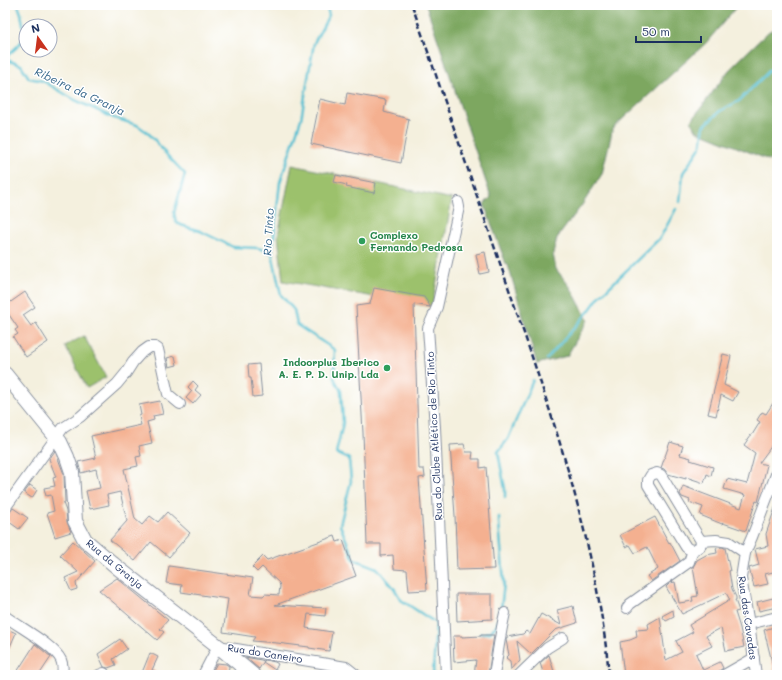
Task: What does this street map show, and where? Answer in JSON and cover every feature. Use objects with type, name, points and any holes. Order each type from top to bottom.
[{"type":"street","name":"Rua do Clube Atlético de Rio Tinto","points":[[446,675],[435,427],[428,328],[437,307],[459,208],[458,202]]},
{"type":"street","points":[[5,508],[63,428],[80,417],[117,384],[133,362],[149,347],[155,347],[158,349],[168,394],[180,404]]},
{"type":"street","name":"Rua da Granja","points":[[5,374],[60,442],[72,472],[76,521],[85,540],[253,675]]},
{"type":"street","name":"Rua das Cavadas","points":[[756,675],[741,578],[745,553],[777,472]]},
{"type":"street","points":[[657,473],[661,476],[702,541],[700,547],[693,550],[689,550],[686,547],[648,485],[648,480],[651,475],[657,473]]},
{"type":"street","points":[[702,541],[716,540],[729,542],[745,553]]},
{"type":"street","points":[[627,608],[630,604],[689,562],[693,550]]},
{"type":"street","points":[[494,675],[505,613]]},
{"type":"street","points":[[5,616],[53,649],[61,660],[63,675]]},
{"type":"street","points":[[749,624],[777,618]]},
{"type":"street","points":[[519,675],[547,648],[563,638]]},
{"type":"street","points":[[203,675],[218,646]]},
{"type":"street","name":"Rua do Caneiro","points":[[218,646],[346,667],[356,675]]},
{"type":"street","points":[[724,675],[754,658]]},
{"type":"green space","points":[[426,5],[738,5],[706,43],[615,126],[612,132],[602,174],[582,205],[557,238],[553,254],[556,269],[571,288],[588,320],[567,356],[537,364],[508,265],[506,264],[484,204],[491,197]]},
{"type":"green space","points":[[777,27],[777,161],[771,161],[697,131],[691,121],[729,70],[768,32]]},
{"type":"green space","name":"Complexo Fernando Pedrosa","points":[[292,165],[452,199],[432,307],[283,281],[278,235]]},
{"type":"green space","points":[[84,336],[106,377],[87,388],[65,346]]},
{"type":"building","points":[[347,93],[386,100],[384,112],[409,119],[401,163],[311,144],[320,99],[345,105]]},
{"type":"building","points":[[336,175],[376,183],[374,193],[346,187],[347,185],[334,182]]},
{"type":"building","points":[[485,252],[489,272],[480,274],[476,254]]},
{"type":"building","points":[[374,288],[424,297],[430,306],[414,304],[419,469],[424,469],[425,477],[419,478],[427,590],[409,591],[407,570],[394,569],[393,555],[381,556],[381,544],[367,544],[356,306],[370,304]]},
{"type":"building","points":[[25,292],[35,307],[23,315],[31,326],[36,323],[48,342],[26,357],[13,337],[18,334],[15,330],[18,328],[5,309],[5,306]]},
{"type":"building","points":[[723,354],[731,356],[724,385],[738,392],[733,401],[721,395],[716,416],[708,414]]},
{"type":"building","points":[[175,356],[177,365],[169,367],[167,358]]},
{"type":"building","points":[[259,364],[262,396],[253,397],[248,365]]},
{"type":"building","points":[[193,381],[198,386],[195,390],[201,395],[193,404],[186,398],[192,391],[188,387]]},
{"type":"building","points":[[777,397],[777,435],[759,463],[767,465],[758,502],[756,501],[746,531],[723,523],[722,524],[700,515],[703,507],[689,502],[690,500],[682,497],[680,494],[683,486],[741,508],[745,495],[724,489],[727,479],[747,484],[755,453],[744,445],[760,422],[757,420],[762,412],[766,414]]},
{"type":"building","points":[[160,401],[163,414],[153,416],[154,420],[147,422],[152,443],[139,446],[141,456],[136,457],[138,466],[124,469],[135,519],[142,525],[150,516],[158,522],[167,512],[190,533],[169,557],[151,542],[135,561],[110,540],[127,521],[120,492],[107,495],[109,505],[90,509],[86,491],[100,488],[96,469],[81,473],[78,462],[96,458],[91,436],[141,425],[139,405]]},
{"type":"building","points":[[670,442],[683,446],[680,455],[691,458],[690,460],[713,467],[711,476],[707,474],[704,483],[686,477],[686,479],[668,474],[661,468]]},
{"type":"building","points":[[464,444],[466,452],[473,452],[472,459],[480,459],[480,468],[486,467],[494,569],[457,570],[450,445]]},
{"type":"building","points":[[55,451],[64,474],[65,502],[63,503],[71,532],[55,537],[47,513],[54,511],[51,495],[46,496],[44,488],[55,486],[53,478],[56,477],[49,459]]},
{"type":"building","points":[[30,485],[37,490],[32,498],[24,493]]},
{"type":"building","points":[[776,505],[777,571],[765,574],[768,584],[754,587],[749,568],[759,565],[755,549],[768,546],[766,534]]},
{"type":"building","points":[[13,508],[28,518],[19,529],[5,519]]},
{"type":"building","points":[[655,517],[680,561],[651,581],[647,576],[658,569],[647,547],[635,553],[630,545],[626,547],[620,535]]},
{"type":"building","points":[[335,536],[337,542],[343,540],[356,576],[275,605],[326,608],[325,616],[308,614],[306,628],[332,632],[329,651],[309,647],[252,641],[255,637],[223,632],[228,599],[181,592],[182,585],[166,583],[169,566],[253,578],[250,595],[279,595],[279,583],[262,567],[257,572],[252,567],[263,556],[267,560]]},
{"type":"building","points":[[73,541],[95,561],[76,583],[77,589],[71,591],[65,578],[78,572],[60,555]]},
{"type":"building","points":[[716,548],[725,548],[732,589],[736,597],[735,600],[739,611],[735,612],[744,647],[726,651],[721,628],[706,636],[712,646],[696,654],[703,670],[720,662],[723,668],[719,671],[718,675],[624,675],[620,642],[637,637],[636,630],[649,629],[648,624],[660,617],[666,660],[682,652],[676,641],[693,632],[689,625],[730,600],[726,593],[682,614],[666,587],[670,583],[675,582],[679,603],[693,601],[692,597],[698,596],[693,567],[697,560],[706,555],[717,553]]},
{"type":"building","points":[[117,578],[168,620],[160,629],[164,632],[157,640],[99,590]]},
{"type":"building","points":[[456,594],[492,594],[492,619],[457,621]]},
{"type":"building","points":[[777,597],[777,607],[759,611],[757,602]]},
{"type":"building","points":[[573,606],[577,623],[555,630],[531,654],[517,641],[520,660],[511,670],[510,661],[506,658],[509,655],[506,640],[507,637],[523,634],[526,631],[530,634],[541,614],[561,625],[557,610]]},
{"type":"building","points":[[673,610],[674,617],[666,621],[662,616]]},
{"type":"building","points":[[777,626],[777,674],[775,674],[764,630]]},
{"type":"building","points":[[5,628],[16,633],[5,658]]},
{"type":"building","points":[[494,635],[488,675],[474,675],[476,660],[454,662],[453,636],[462,637]]},
{"type":"building","points":[[120,639],[127,649],[113,659],[116,665],[108,668],[104,667],[98,654]]},
{"type":"building","points":[[35,644],[51,657],[39,675],[15,675]]},
{"type":"building","points":[[150,653],[158,657],[152,670],[164,675],[141,675]]},
{"type":"building","points":[[549,655],[555,675],[544,675],[540,663]]},
{"type":"building","points":[[245,657],[261,660],[264,661],[259,669]]},
{"type":"building","points":[[265,660],[278,664],[275,670],[263,662]]},
{"type":"building","points":[[217,663],[226,664],[229,666],[228,675],[211,674]]},
{"type":"waterway","name":"Ribeira da Granja","points":[[18,5],[23,24],[23,34],[21,42],[8,55],[7,60],[21,65],[29,78],[43,81],[75,100],[114,118],[137,125],[147,132],[185,174],[174,213],[176,222],[200,231],[233,247],[258,248],[272,253]]},
{"type":"waterway","name":"Rio Tinto","points":[[326,5],[329,15],[314,43],[301,119],[280,182],[272,253],[281,295],[294,310],[297,325],[335,350],[334,378],[341,391],[343,423],[336,453],[349,459],[351,481],[340,525],[354,559],[377,568],[394,588],[401,600],[436,623],[433,675]]},
{"type":"waterway","points":[[680,202],[683,173],[701,146],[704,126],[720,111],[739,101],[777,63]]},
{"type":"waterway","points":[[547,359],[589,311],[599,297],[660,238],[676,209]]},
{"type":"waterway","points":[[505,497],[505,489],[498,452],[508,439],[533,380]]},
{"type":"waterway","points":[[481,634],[490,632],[497,625],[501,609],[504,583],[499,517]]},
{"type":"railway","points":[[412,5],[559,439],[595,579],[609,675]]},
{"type":"place","name":"Complexo Fernando Pedrosa","points":[[362,241]]},
{"type":"place","name":"Indoorplus Iberico A. E. P. D. Unip. Lda","points":[[387,368]]}]
